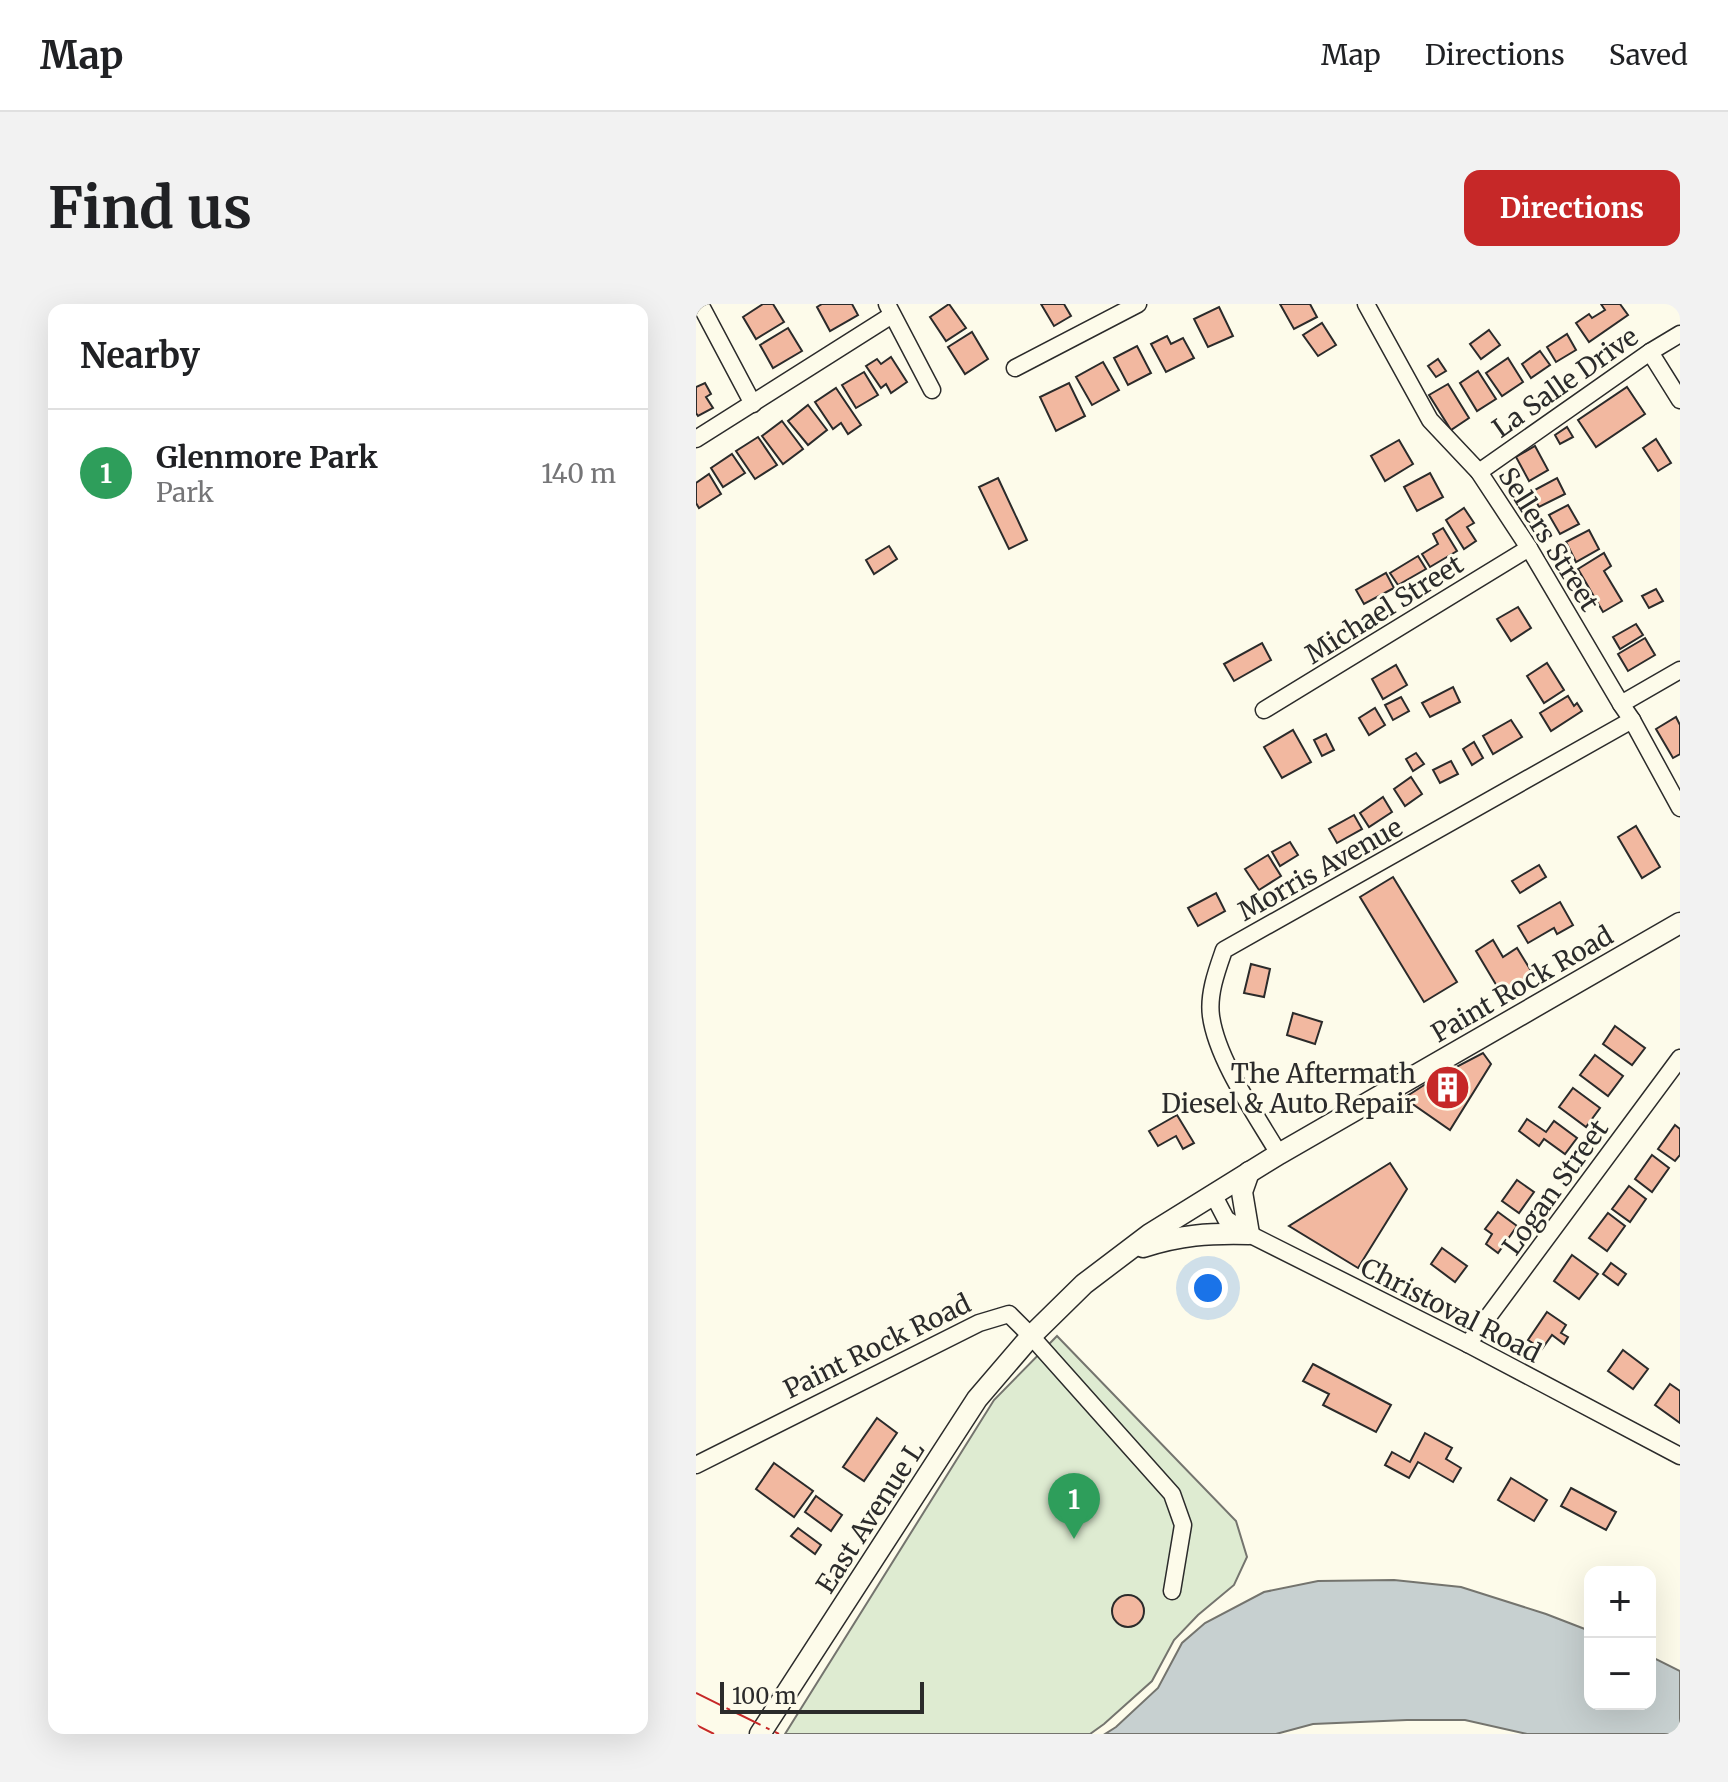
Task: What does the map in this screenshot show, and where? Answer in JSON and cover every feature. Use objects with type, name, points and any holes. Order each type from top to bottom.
[{"type":"main road","name":"Paint Rock Road","points":[[1031,1336],[1084,1284],[1150,1234],[1279,1154],[1680,923]]},
{"type":"main road","points":[[1126,1252],[1172,1238],[1199,1234],[1249,1234],[1242,1192],[1249,1172]]},
{"type":"main road","name":"East Avenue L","points":[[760,1734],[977,1399],[1031,1336]]},
{"type":"street","points":[[700,304],[753,404]]},
{"type":"street","points":[[1015,368],[1114,309],[1138,304]]},
{"type":"street","name":"Sellers Street","points":[[1366,304],[1430,420],[1479,472],[1529,548],[1632,720],[1680,808]]},
{"type":"street","points":[[696,439],[753,404],[889,309],[932,390]]},
{"type":"street","name":"La Salle Drive","points":[[1479,472],[1680,334]]},
{"type":"street","points":[[1650,352],[1680,400]]},
{"type":"street","name":"Michael Street","points":[[1264,710],[1529,548]]},
{"type":"street","points":[[1621,704],[1680,670]]},
{"type":"street","name":"Morris Avenue","points":[[1279,1154],[1221,1055],[1210,1014],[1214,978],[1224,950],[1632,720]]},
{"type":"street","name":"Logan Street","points":[[1468,1344],[1680,1058]]},
{"type":"street","name":"Christoval Road","points":[[1213,1194],[1226,1219],[1249,1234],[1468,1344],[1680,1456]]},
{"type":"street","name":"Paint Rock Road","points":[[696,1465],[979,1323],[1009,1314],[1031,1336]]},
{"type":"street","points":[[1031,1336],[1172,1494],[1183,1525],[1172,1591]]},
{"type":"green space","points":[[1057,1336],[1236,1521],[1247,1557],[1234,1585],[1174,1640],[1152,1681],[1090,1734],[785,1734],[994,1400]]},
{"type":"shaded area","points":[[1394,1580],[1461,1587],[1584,1629],[1584,1710],[1656,1710],[1656,1659],[1680,1671],[1680,1734],[1527,1734],[1465,1720],[1407,1720],[1313,1724],[1276,1734],[1105,1734],[1158,1688],[1182,1643],[1205,1623],[1264,1592],[1318,1581]]},
{"type":"building","points":[[763,304],[773,304],[784,322],[756,339],[743,317]]},
{"type":"building","points":[[822,304],[852,304],[858,315],[830,331],[817,307]]},
{"type":"building","points":[[949,304],[966,328],[946,341],[930,317]]},
{"type":"building","points":[[1041,304],[1064,304],[1071,316],[1054,326]]},
{"type":"building","points":[[1280,304],[1310,304],[1317,317],[1294,329]]},
{"type":"building","points":[[1601,304],[1620,304],[1628,315],[1589,342],[1576,323],[1589,314],[1592,318],[1605,310]]},
{"type":"building","points":[[1219,307],[1233,336],[1208,347],[1194,319]]},
{"type":"building","points":[[1322,323],[1336,345],[1318,356],[1303,335]]},
{"type":"building","points":[[788,328],[802,351],[773,368],[760,345]]},
{"type":"building","points":[[1489,330],[1500,345],[1481,359],[1470,344]]},
{"type":"building","points":[[972,332],[988,359],[965,374],[948,347]]},
{"type":"building","points":[[1567,334],[1576,350],[1556,362],[1547,347]]},
{"type":"building","points":[[1167,336],[1171,344],[1183,338],[1194,358],[1166,372],[1151,344]]},
{"type":"building","points":[[1137,346],[1151,373],[1128,385],[1114,358]]},
{"type":"building","points":[[1540,351],[1550,365],[1531,378],[1522,364]]},
{"type":"building","points":[[891,357],[907,382],[891,393],[886,384],[881,388],[866,366],[877,359],[881,364]]},
{"type":"building","points":[[1508,358],[1523,382],[1502,396],[1486,373]]},
{"type":"building","points":[[1438,359],[1446,371],[1436,377],[1428,366]]},
{"type":"building","points":[[1103,362],[1119,390],[1092,405],[1076,377]]},
{"type":"building","points":[[1478,371],[1496,399],[1477,411],[1460,383]]},
{"type":"building","points":[[864,372],[878,395],[856,408],[842,385]]},
{"type":"building","points":[[705,383],[711,394],[706,397],[713,408],[698,416],[696,387]]},
{"type":"building","points":[[1069,383],[1085,416],[1056,431],[1040,397]]},
{"type":"building","points":[[1448,384],[1469,418],[1451,430],[1429,395]]},
{"type":"building","points":[[1627,387],[1645,414],[1596,447],[1578,420]]},
{"type":"building","points":[[836,388],[861,425],[848,434],[841,423],[833,429],[815,402]]},
{"type":"building","points":[[808,405],[827,430],[808,445],[788,421]]},
{"type":"building","points":[[782,421],[803,449],[783,464],[762,436]]},
{"type":"building","points":[[1567,427],[1573,437],[1560,444],[1555,435]]},
{"type":"building","points":[[758,437],[777,465],[755,479],[736,451]]},
{"type":"building","points":[[1656,439],[1671,463],[1658,471],[1643,448]]},
{"type":"building","points":[[1399,440],[1413,464],[1385,481],[1371,456]]},
{"type":"building","points":[[1535,446],[1548,470],[1529,481],[1516,457]]},
{"type":"building","points":[[732,454],[745,473],[723,487],[711,468]]},
{"type":"building","points":[[1430,473],[1443,497],[1417,511],[1404,487]]},
{"type":"building","points":[[709,474],[721,494],[699,508],[696,483]]},
{"type":"building","points":[[998,478],[1027,540],[1009,549],[979,487]]},
{"type":"building","points":[[1557,478],[1565,494],[1539,507],[1531,492]]},
{"type":"building","points":[[1568,505],[1579,524],[1560,534],[1549,515]]},
{"type":"building","points":[[1464,508],[1474,523],[1467,527],[1476,541],[1464,549],[1446,520]]},
{"type":"building","points":[[1443,528],[1457,551],[1430,567],[1422,554],[1438,544],[1433,534]]},
{"type":"building","points":[[1589,530],[1599,549],[1576,562],[1566,542]]},
{"type":"building","points":[[889,546],[897,559],[874,574],[866,560]]},
{"type":"building","points":[[1604,553],[1611,566],[1604,571],[1622,601],[1603,612],[1578,569]]},
{"type":"building","points":[[1418,556],[1426,569],[1398,585],[1390,573]]},
{"type":"building","points":[[1386,573],[1394,588],[1364,604],[1356,590]]},
{"type":"building","points":[[1656,589],[1663,601],[1649,608],[1642,596]]},
{"type":"building","points":[[1518,607],[1531,628],[1511,641],[1497,619]]},
{"type":"building","points":[[1636,624],[1643,635],[1620,649],[1613,637]]},
{"type":"building","points":[[1645,638],[1655,655],[1628,671],[1618,654]]},
{"type":"building","points":[[1262,643],[1271,660],[1234,681],[1224,664]]},
{"type":"building","points":[[1547,663],[1564,690],[1544,703],[1527,676]]},
{"type":"building","points":[[1396,665],[1407,685],[1383,699],[1372,679]]},
{"type":"building","points":[[1453,687],[1460,702],[1430,717],[1422,703]]},
{"type":"building","points":[[1568,696],[1574,706],[1577,703],[1582,711],[1551,731],[1540,713]]},
{"type":"building","points":[[1401,697],[1409,711],[1393,720],[1385,705]]},
{"type":"building","points":[[1375,708],[1385,725],[1369,735],[1359,718]]},
{"type":"building","points":[[1676,717],[1680,725],[1680,754],[1673,758],[1656,729]]},
{"type":"building","points":[[1511,720],[1522,737],[1493,754],[1483,736]]},
{"type":"building","points":[[1293,730],[1311,762],[1282,778],[1264,747]]},
{"type":"building","points":[[1326,734],[1334,750],[1322,756],[1314,740]]},
{"type":"building","points":[[1474,742],[1483,758],[1472,765],[1463,749]]},
{"type":"building","points":[[1416,753],[1424,764],[1413,771],[1406,759]]},
{"type":"building","points":[[1451,761],[1458,774],[1440,783],[1433,770]]},
{"type":"building","points":[[1411,777],[1422,794],[1405,806],[1394,789]]},
{"type":"building","points":[[1383,797],[1392,812],[1369,827],[1360,813]]},
{"type":"building","points":[[1354,815],[1362,829],[1337,843],[1329,829]]},
{"type":"building","points":[[1636,826],[1660,867],[1642,878],[1618,837]]},
{"type":"building","points":[[1290,842],[1298,855],[1280,866],[1272,852]]},
{"type":"building","points":[[1268,855],[1281,876],[1259,890],[1245,869]]},
{"type":"building","points":[[1539,865],[1546,877],[1520,893],[1512,881]]},
{"type":"building","points":[[1393,877],[1457,982],[1424,1002],[1360,897]]},
{"type":"building","points":[[1216,893],[1225,911],[1198,926],[1188,908]]},
{"type":"building","points":[[1560,902],[1573,925],[1557,934],[1554,928],[1528,943],[1518,926]]},
{"type":"building","points":[[1493,940],[1503,957],[1517,948],[1533,974],[1501,993],[1476,951]]},
{"type":"building","points":[[1251,964],[1270,969],[1264,997],[1244,993]]},
{"type":"building","points":[[1293,1013],[1322,1022],[1315,1044],[1287,1035]]},
{"type":"building","points":[[1615,1026],[1645,1048],[1632,1065],[1603,1044]]},
{"type":"building","name":"The Aftermath Diesel & Auto Repair","points":[[1483,1053],[1491,1064],[1450,1130],[1404,1098],[1435,1078]]},
{"type":"building","points":[[1595,1055],[1623,1076],[1608,1096],[1580,1075]]},
{"type":"building","points":[[1573,1088],[1600,1108],[1586,1127],[1559,1107]]},
{"type":"building","points":[[1177,1115],[1194,1143],[1183,1149],[1176,1136],[1158,1146],[1149,1131]]},
{"type":"building","points":[[1527,1119],[1546,1132],[1554,1121],[1577,1138],[1565,1154],[1544,1139],[1539,1146],[1519,1131]]},
{"type":"building","points":[[1675,1125],[1680,1129],[1680,1155],[1675,1161],[1658,1149]]},
{"type":"building","points":[[1652,1155],[1669,1168],[1652,1192],[1635,1179]]},
{"type":"building","points":[[1390,1163],[1407,1189],[1358,1268],[1289,1226]]},
{"type":"building","points":[[1517,1180],[1534,1192],[1519,1213],[1502,1201]]},
{"type":"building","points":[[1629,1186],[1646,1199],[1630,1222],[1612,1209]]},
{"type":"building","points":[[1498,1212],[1517,1226],[1498,1253],[1486,1244],[1492,1234],[1485,1229]]},
{"type":"building","points":[[1608,1213],[1625,1226],[1607,1251],[1589,1238]]},
{"type":"building","points":[[1442,1248],[1467,1266],[1455,1282],[1431,1264]]},
{"type":"building","points":[[1572,1255],[1598,1274],[1579,1299],[1554,1281]]},
{"type":"building","points":[[1611,1263],[1626,1274],[1618,1285],[1603,1274]]},
{"type":"building","points":[[1547,1312],[1566,1325],[1561,1333],[1568,1337],[1564,1344],[1552,1335],[1542,1349],[1528,1340]]},
{"type":"building","points":[[1623,1350],[1648,1369],[1633,1389],[1608,1371]]},
{"type":"building","points":[[1313,1364],[1391,1405],[1376,1432],[1323,1405],[1329,1394],[1303,1381]]},
{"type":"building","points":[[1670,1384],[1680,1391],[1680,1423],[1655,1405]]},
{"type":"building","points":[[877,1418],[897,1433],[864,1481],[843,1467]]},
{"type":"building","points":[[1425,1433],[1452,1448],[1446,1459],[1461,1468],[1453,1482],[1418,1462],[1409,1478],[1385,1465],[1392,1452],[1410,1462]]},
{"type":"building","points":[[774,1463],[813,1491],[794,1517],[756,1489]]},
{"type":"building","points":[[1511,1478],[1547,1500],[1534,1521],[1498,1500]]},
{"type":"building","points":[[1571,1488],[1616,1512],[1606,1530],[1561,1506]]},
{"type":"building","points":[[816,1496],[842,1515],[831,1531],[805,1512]]},
{"type":"building","points":[[798,1528],[821,1545],[815,1554],[791,1536]]},
{"type":"building","points":[[1128,1595],[1139,1600],[1144,1611],[1139,1622],[1128,1627],[1117,1622],[1112,1611],[1117,1600]]},
{"type":"power","points":[[696,1693],[779,1734]]},
{"type":"power","points":[[696,1725],[714,1734]]},
{"type":"place","name":"The Aftermath Diesel & Auto Repair","points":[[1447,1088]]},
{"type":"place","name":"Glenmore Park","points":[[1074,1539]]}]
